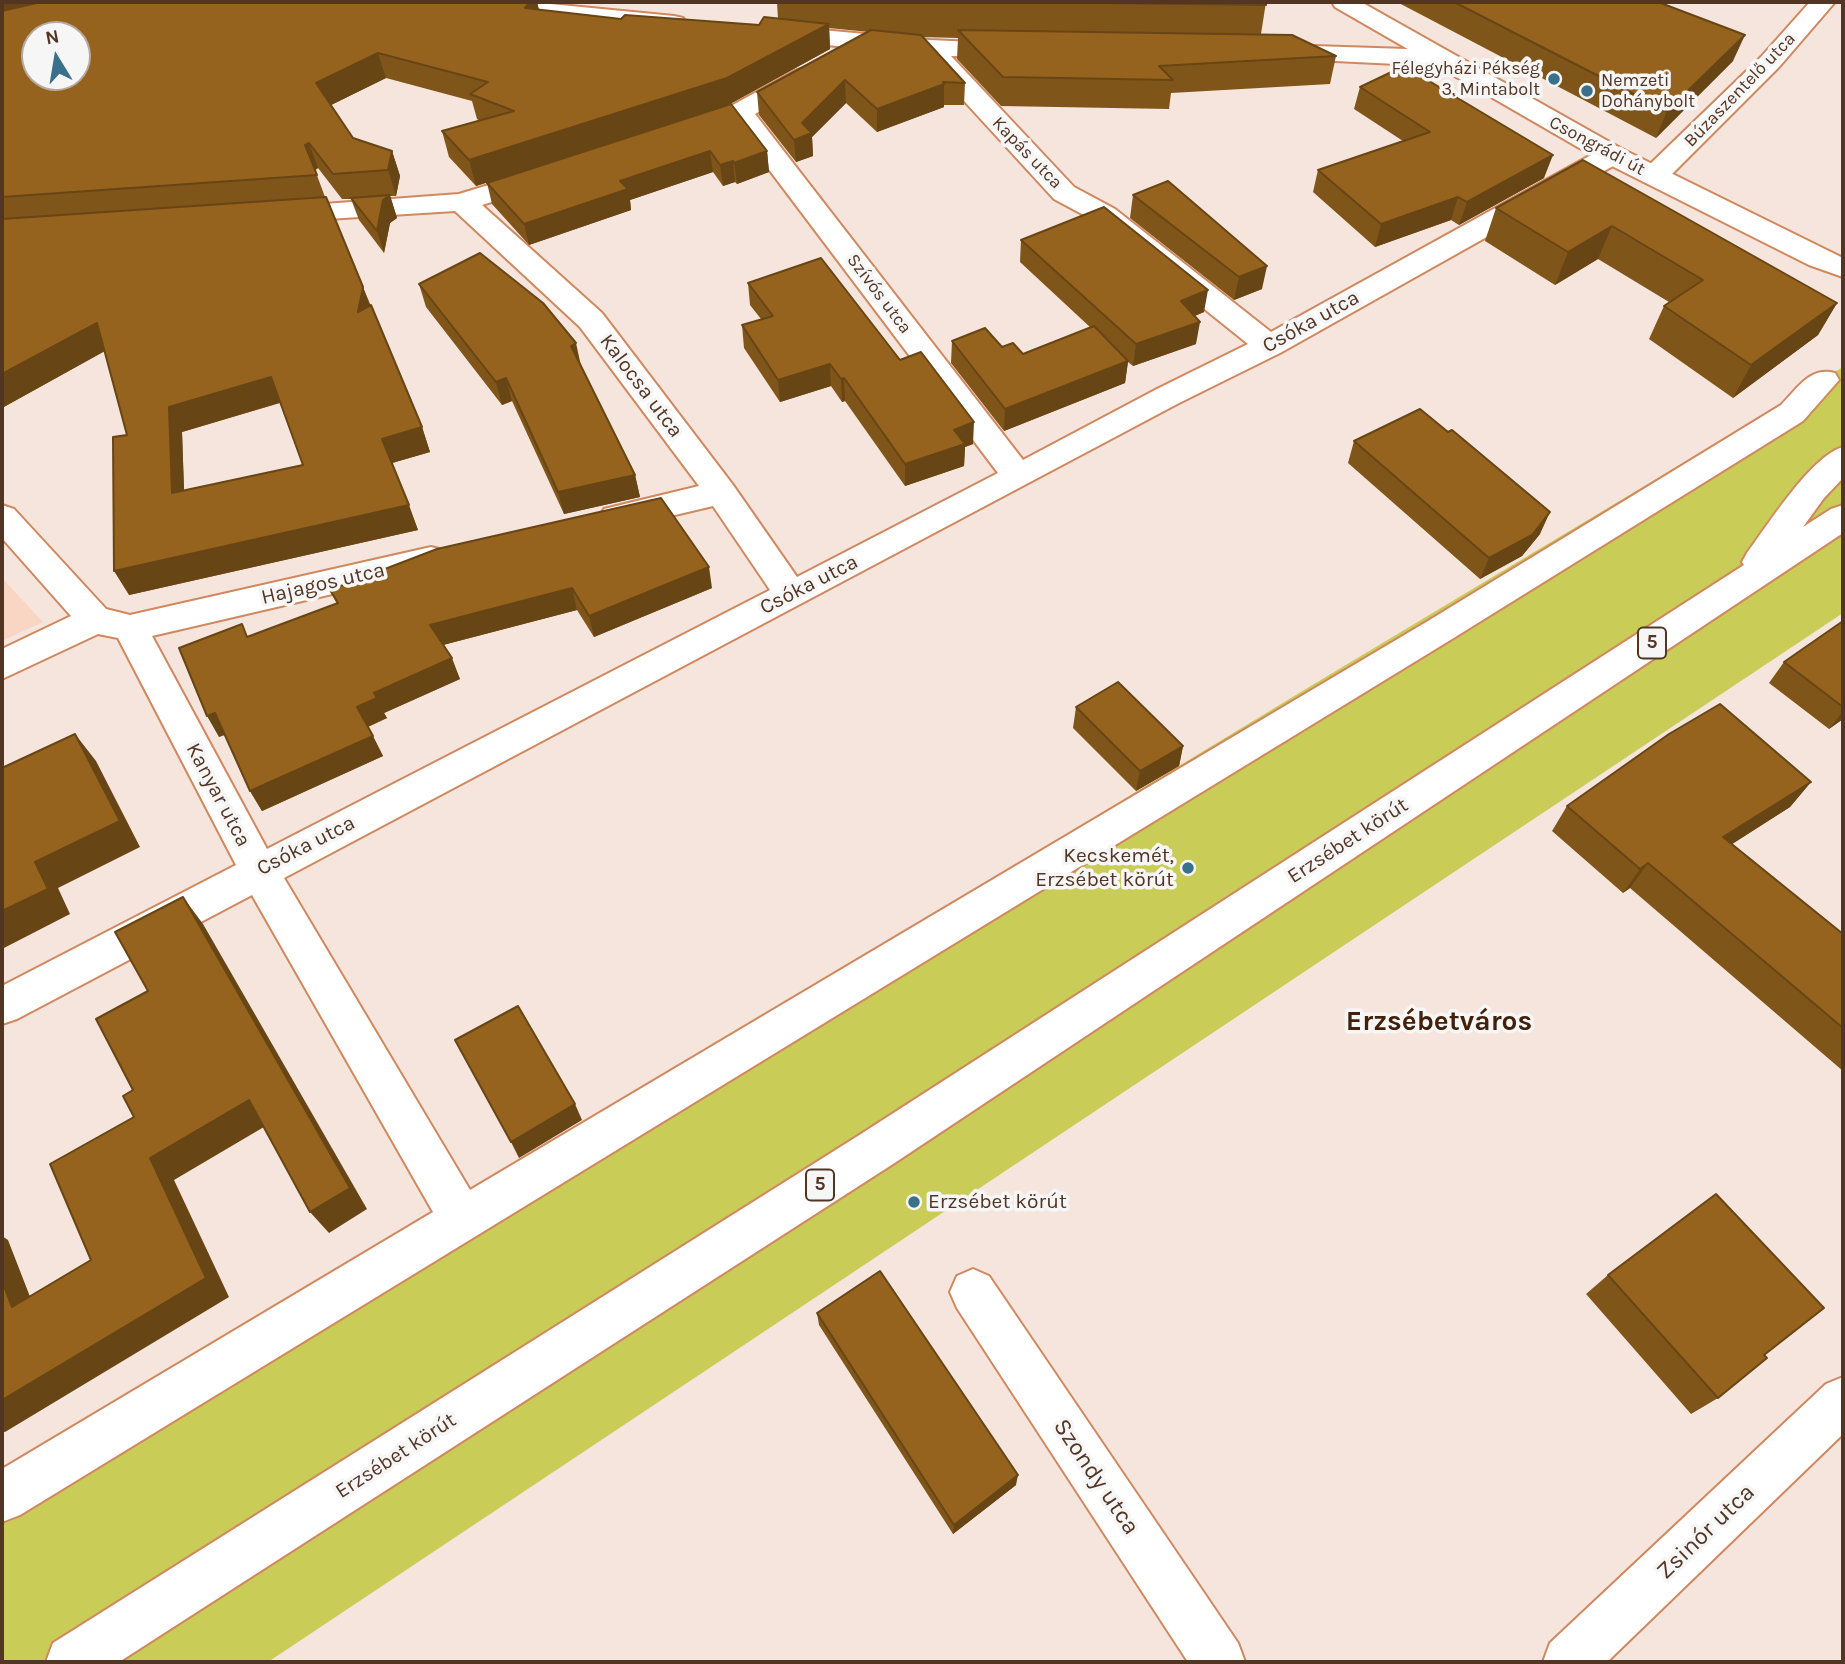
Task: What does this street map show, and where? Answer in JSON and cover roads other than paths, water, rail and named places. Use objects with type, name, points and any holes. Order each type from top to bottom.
[{"type":"street","points":[[456,2],[564,6],[698,25]]},
{"type":"street","name":"Csongrádi út","points":[[1344,2],[1612,155],[1831,264],[1843,275]]},
{"type":"street","name":"Búzaszentelő utca","points":[[1654,176],[1770,62],[1823,2]]},
{"type":"street","points":[[754,31],[930,48],[1026,49]]},
{"type":"street","points":[[660,138],[740,112],[865,43]]},
{"type":"street","name":"Kapás utca","points":[[930,48],[1029,158],[1065,192],[1115,222],[1269,346]]},
{"type":"street","points":[[1258,52],[1438,58]]},
{"type":"street","points":[[1745,53],[1770,62]]},
{"type":"street","name":"Szívós utca","points":[[740,112],[1018,477]]},
{"type":"street","name":"Csóka utca","points":[[2,1006],[1018,477],[1168,396],[1269,346],[1612,155]]},
{"type":"street","points":[[250,216],[462,202],[568,168]]},
{"type":"street","name":"Kalocsa utca","points":[[462,202],[591,320],[721,493],[792,594]]},
{"type":"street","name":"Csongrádi út","points":[[1831,264],[1843,286]]},
{"type":"street","points":[[2,1497],[1440,630],[1792,413],[1824,380]]},
{"type":"street","name":"Erzsébet körút","points":[[1741,586],[1812,490],[1843,458]]},
{"type":"street","points":[[587,523],[721,493]]},
{"type":"street","name":"Kanyar utca","points":[[2,517],[112,624],[462,1219]]},
{"type":"street","name":"Erzsébet körút","points":[[72,1662],[877,1150],[1843,517]]},
{"type":"street","name":"Hajagos utca","points":[[2,664],[112,624],[466,551]]},
{"type":"street","name":"Szondy utca","points":[[973,1292],[1219,1662]]},
{"type":"street","name":"Zsinór utca","points":[[1569,1662],[1843,1401]]},
{"type":"place","name":"Félegyházi Pékség 3. Mintabolt","points":[[1554,79]]},
{"type":"place","name":"Nemzeti Dohánybolt","points":[[1587,91]]},
{"type":"place","name":"Kecskemét, Erzsébet körút","points":[[1188,868]]},
{"type":"place","name":"Erzsébet körút","points":[[914,1202]]},
{"type":"district","name":"Erzsébetváros","points":[[1439,1022]]}]
